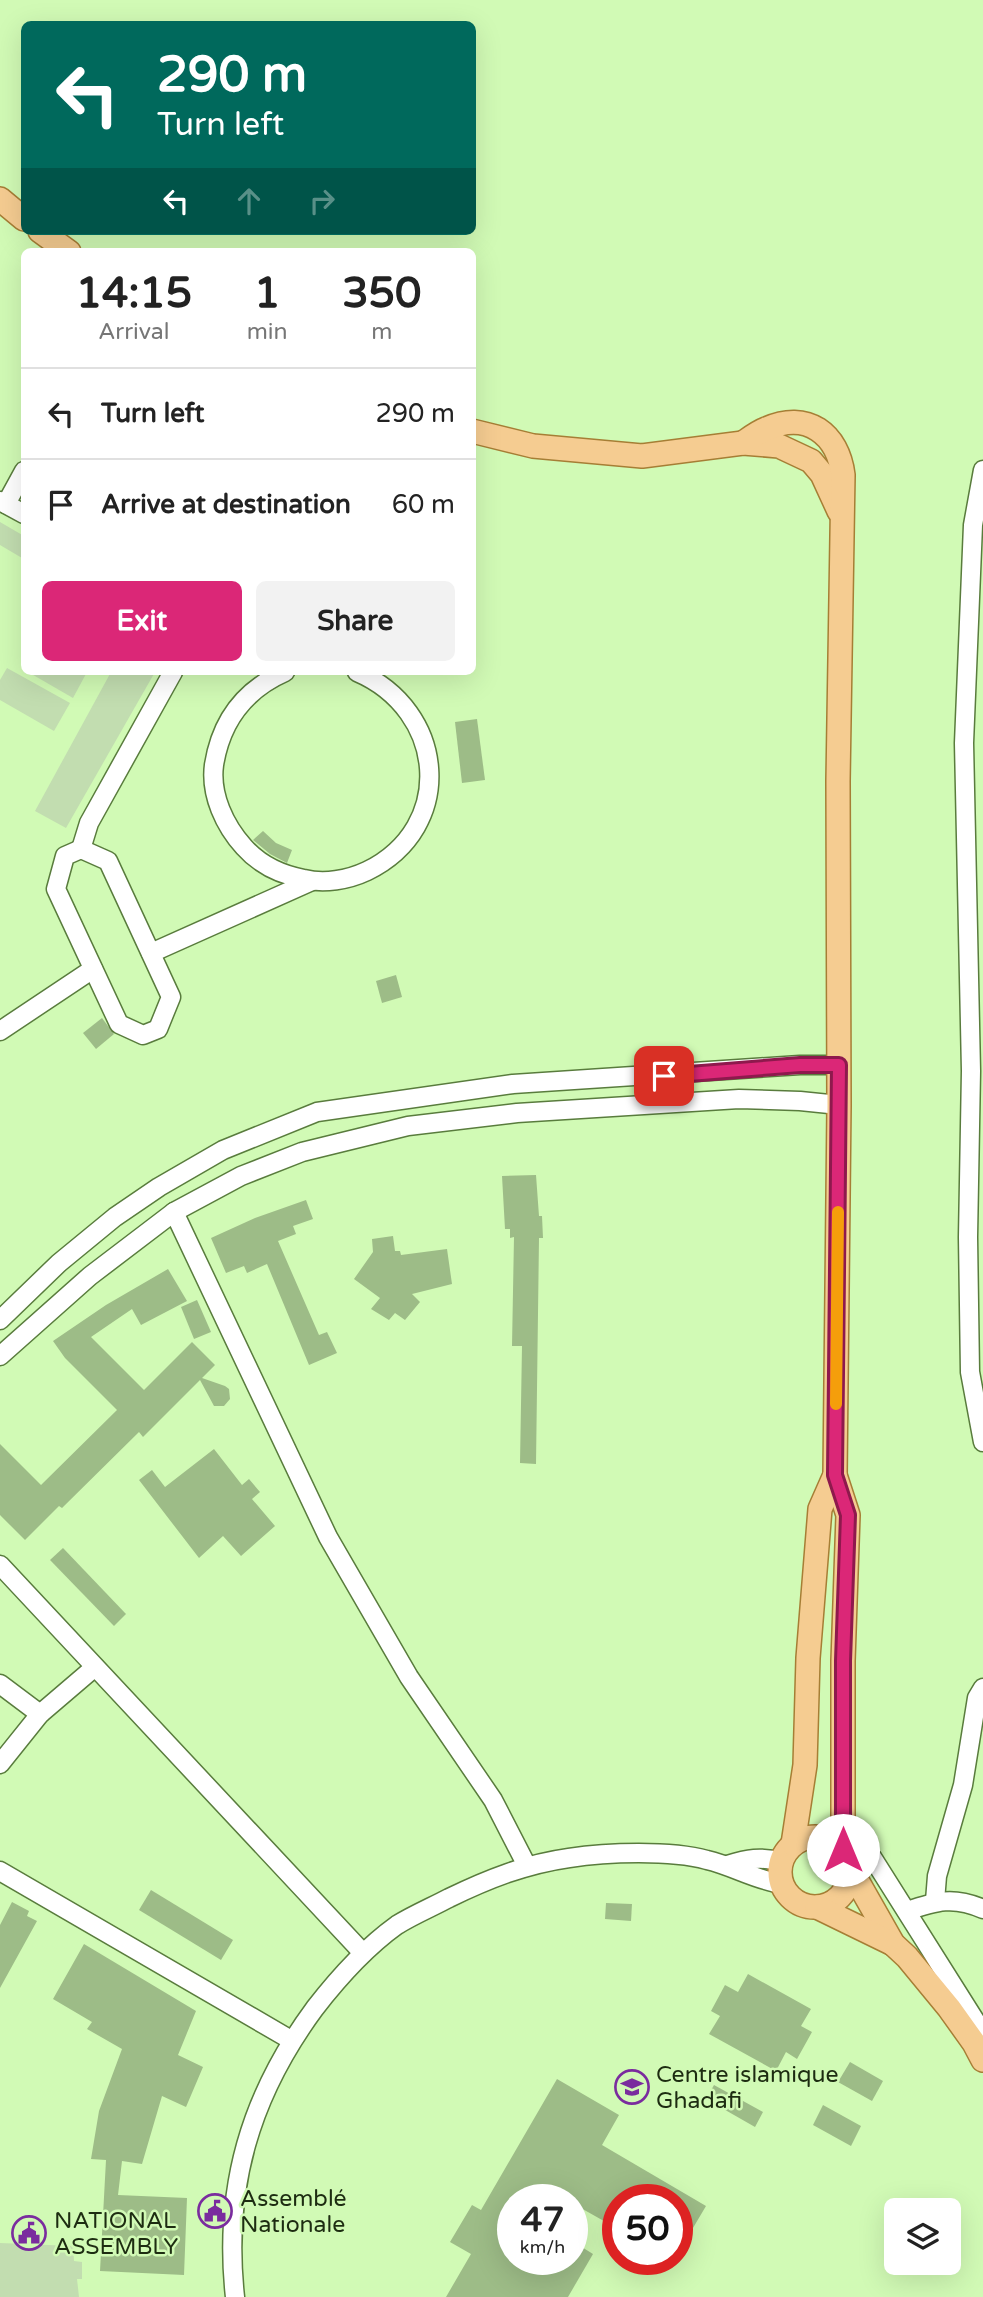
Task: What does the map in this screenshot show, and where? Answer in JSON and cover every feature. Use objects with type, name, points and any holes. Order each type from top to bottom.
[{"type":"main road","points":[[0,199],[21,216]]},
{"type":"main road","points":[[46,235],[63,248]]},
{"type":"main road","points":[[476,432],[533,446],[642,456],[743,443],[767,428],[787,423],[807,424],[824,433],[841,458],[843,475],[838,781],[839,1105],[835,1475],[848,1515],[843,1661],[847,1860],[850,1881],[838,1900],[817,1907],[806,1906],[788,1894],[786,1864],[805,1765],[808,1658],[820,1509],[835,1475]]},
{"type":"main road","points":[[786,1864],[814,1836],[835,1842],[894,1944],[949,2008],[983,2060]]},
{"type":"main road","points":[[817,1907],[894,1944]]},
{"type":"street","points":[[983,470],[972,525],[964,743],[971,1071],[968,1237],[970,1372],[983,1442]]},
{"type":"street","points":[[21,476],[3,503],[21,512]]},
{"type":"street","points":[[81,849],[89,823],[171,675]]},
{"type":"street","points":[[280,675],[252,691],[226,724],[219,741],[214,769],[216,796],[234,837],[250,854],[289,876],[312,881],[337,880],[359,875],[380,865],[403,846],[415,829],[423,810],[430,770],[426,747],[410,712],[393,693],[364,675]]},
{"type":"street","points":[[81,849],[108,861],[171,997],[159,1029],[143,1035],[119,1024],[56,889],[65,856],[81,849]]},
{"type":"street","points":[[151,953],[312,881]]},
{"type":"street","points":[[0,1031],[93,969]]},
{"type":"street","points":[[0,1320],[59,1263],[115,1217],[159,1187],[223,1150],[317,1112],[513,1084],[800,1065],[839,1065]]},
{"type":"street","points":[[0,1356],[90,1276],[174,1212],[241,1176],[302,1152],[408,1126],[517,1113],[739,1099],[839,1105]]},
{"type":"street","points":[[174,1212],[328,1537],[409,1677],[493,1800],[527,1866]]},
{"type":"street","points":[[0,1565],[363,1953]]},
{"type":"street","points":[[0,1765],[40,1714],[95,1667]]},
{"type":"street","points":[[935,1901],[937,1876],[977,1728],[977,1698],[983,1688]]},
{"type":"street","points":[[2,1690],[40,1714]]},
{"type":"street","points":[[235,2297],[232,2263],[233,2209],[252,2121],[291,2040],[363,1953],[399,1924],[486,1880],[527,1866],[570,1857],[667,1855],[727,1865],[750,1858],[767,1858],[786,1864]]},
{"type":"street","points":[[872,1857],[983,2033]]},
{"type":"street","points":[[0,1871],[291,2040]]},
{"type":"street","points":[[907,1912],[935,1901],[953,1900],[983,1909]]},
{"type":"green space","points":[[0,522],[21,534],[21,557],[0,545]]},
{"type":"green space","points":[[7,668],[70,703],[54,731],[0,700],[0,680]]},
{"type":"green space","points":[[33,675],[85,675],[73,698]]},
{"type":"green space","points":[[109,675],[153,675],[66,828],[35,811]]},
{"type":"green space","points":[[0,2243],[73,2246],[74,2261],[82,2262],[82,2279],[77,2279],[79,2297],[0,2297]]},
{"type":"building","points":[[477,719],[485,780],[462,783],[455,722]]},
{"type":"building","points":[[263,831],[276,843],[292,850],[287,863],[253,840]]},
{"type":"building","points":[[396,975],[402,997],[382,1003],[376,981]]},
{"type":"building","points":[[102,1018],[114,1034],[96,1049],[83,1033]]},
{"type":"building","points":[[536,1175],[543,1238],[539,1238],[536,1464],[520,1463],[522,1346],[512,1346],[514,1237],[510,1238],[510,1229],[505,1229],[502,1176]]},
{"type":"building","points":[[306,1200],[313,1219],[293,1226],[296,1234],[278,1241],[319,1335],[327,1332],[337,1353],[309,1365],[267,1264],[247,1273],[244,1266],[226,1273],[211,1238],[255,1218]]},
{"type":"building","points":[[393,1236],[395,1251],[400,1251],[401,1255],[447,1249],[452,1284],[412,1294],[420,1302],[405,1320],[395,1313],[389,1320],[371,1309],[380,1298],[354,1279],[373,1252],[372,1239]]},
{"type":"building","points":[[168,1269],[187,1301],[141,1325],[132,1309],[91,1337],[144,1390],[192,1342],[215,1365],[202,1378],[229,1389],[230,1399],[224,1406],[214,1406],[200,1380],[143,1437],[139,1432],[62,1508],[59,1506],[25,1540],[0,1515],[0,1444],[41,1485],[117,1410],[65,1358],[53,1341],[106,1305]]},
{"type":"building","points":[[197,1300],[211,1332],[194,1339],[181,1307]]},
{"type":"building","points":[[214,1449],[242,1485],[249,1479],[260,1492],[252,1499],[275,1526],[241,1556],[223,1536],[199,1558],[139,1480],[152,1470],[165,1487]]},
{"type":"building","points":[[63,1548],[126,1614],[114,1626],[50,1560]]},
{"type":"building","points":[[151,1890],[233,1940],[221,1960],[139,1910]]},
{"type":"building","points":[[12,1902],[29,1911],[27,1916],[37,1921],[0,1988],[0,1925]]},
{"type":"building","points":[[606,1903],[632,1904],[631,1921],[605,1919]]},
{"type":"building","points":[[84,1944],[196,2011],[178,2055],[203,2067],[186,2107],[162,2096],[142,2164],[122,2161],[118,2195],[187,2198],[184,2275],[100,2271],[106,2160],[91,2159],[99,2111],[122,2049],[87,2029],[92,2022],[53,1999]]},
{"type":"building","points":[[748,1974],[811,2009],[801,2026],[812,2032],[797,2059],[786,2052],[776,2071],[709,2034],[720,2016],[711,2011],[725,1985],[738,1992]]},
{"type":"building","points":[[850,2062],[883,2081],[872,2101],[838,2082]]},
{"type":"building","points":[[557,2079],[619,2115],[602,2145],[668,2184],[602,2184],[602,2220],[588,2212],[588,2184],[497,2184],[497,2275],[581,2275],[568,2297],[446,2297],[471,2254],[450,2242],[472,2205],[481,2210]]},
{"type":"building","points":[[714,2085],[763,2112],[755,2127],[706,2099]]},
{"type":"building","points":[[823,2105],[861,2126],[851,2146],[813,2125]]},
{"type":"building","points":[[693,2198],[706,2206],[693,2228]]},
{"type":"slow traffic","points":[[836,1404],[838,1212]]},
{"type":"place","name":"Centre islamique Ghadafi","points":[[632,2087]]},
{"type":"place","name":"Assemblé Nationale","points":[[215,2211]]},
{"type":"place","name":"NATIONAL ASSEMBLY","points":[[29,2233]]},
{"type":"route","points":[[664,1076],[800,1065],[839,1065],[835,1475],[848,1515],[843,1661],[843,1850]]}]
